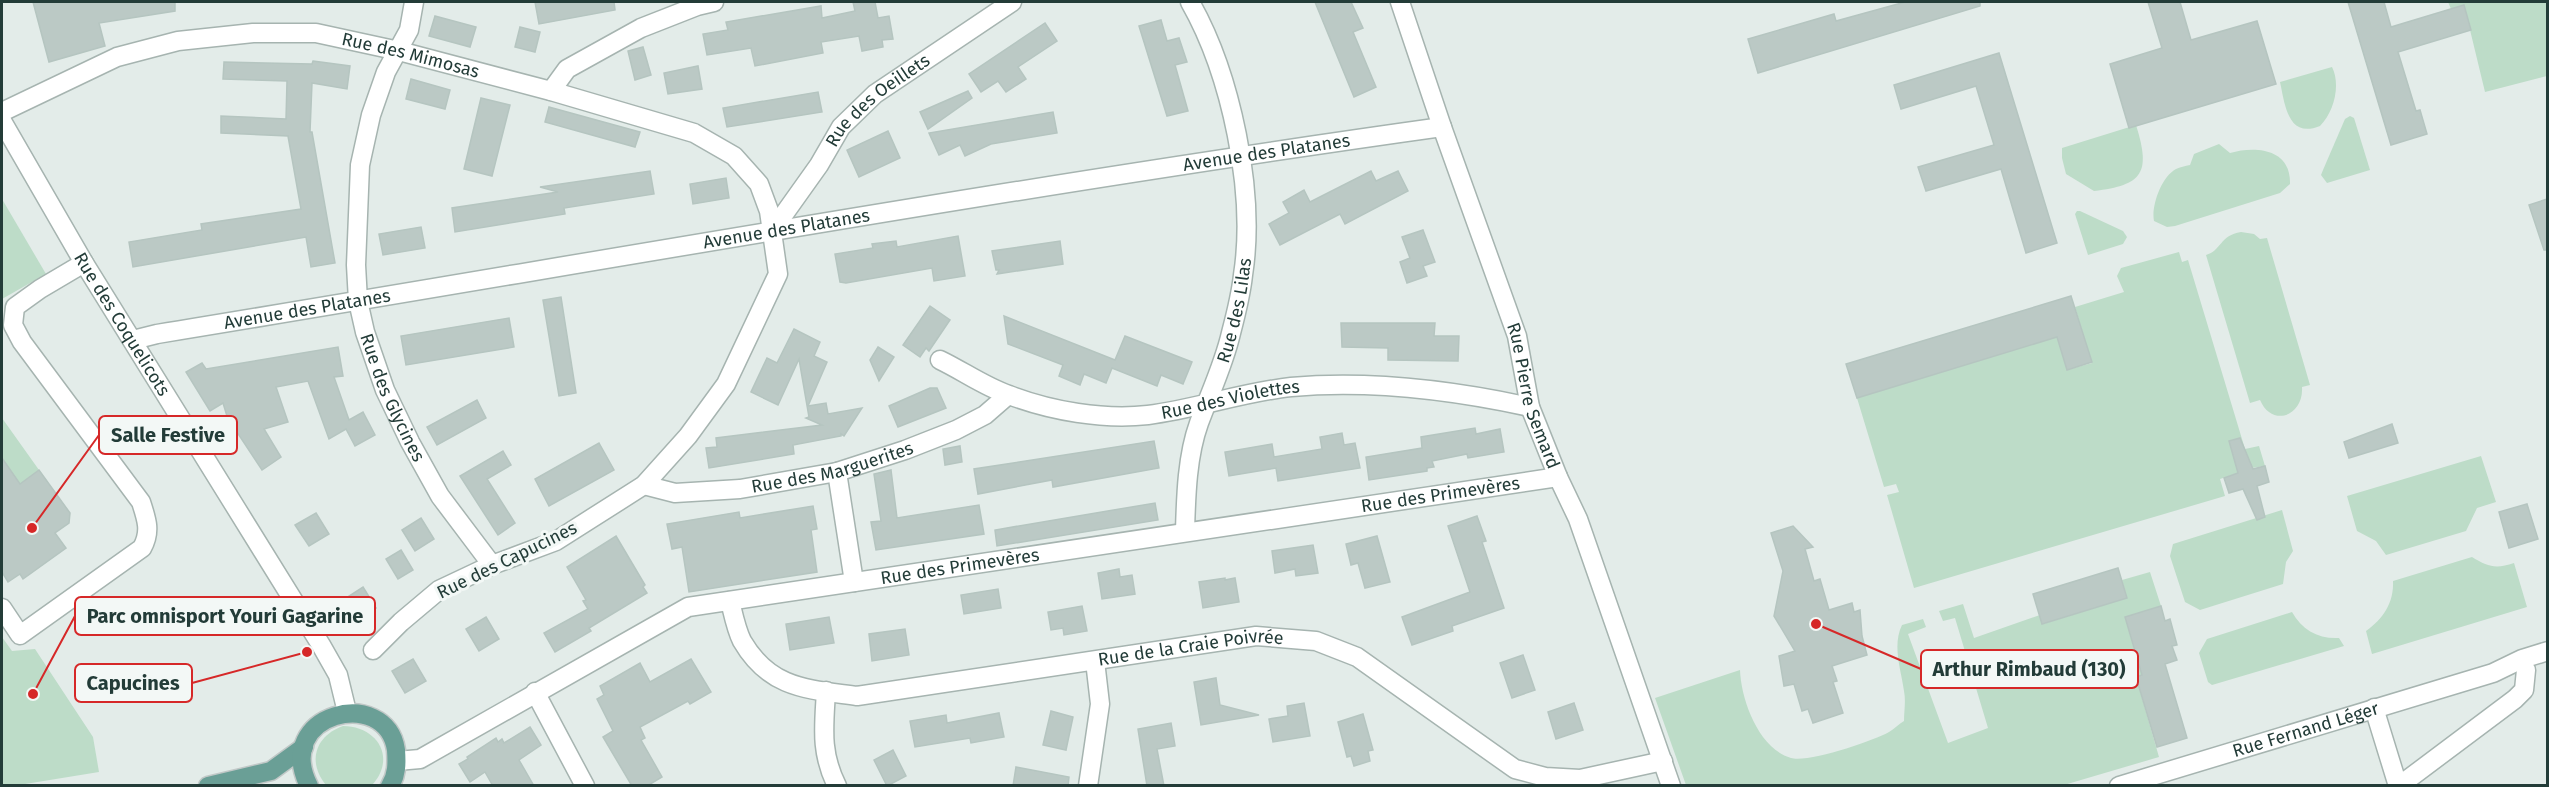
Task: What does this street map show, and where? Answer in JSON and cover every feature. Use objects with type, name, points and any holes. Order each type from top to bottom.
[{"type":"main road","points":[[309,786],[304,776],[302,761],[304,747],[312,730],[327,718],[347,712],[361,714],[375,720],[387,731],[395,745],[395,777]]},
{"type":"main road","points":[[208,786],[271,771],[304,747]]},
{"type":"street","name":"Rue des Glycines","points":[[414,2],[408,30],[386,72],[371,114],[360,165],[356,265],[358,301],[365,332],[385,390],[410,442],[440,496],[492,565]]},
{"type":"street","points":[[551,91],[567,69],[641,28],[697,6],[714,2]]},
{"type":"street","name":"Rue des Lilas","points":[[1185,531],[1189,469],[1198,424],[1208,403],[1231,334],[1244,274],[1246,214],[1240,156],[1220,70],[1202,24],[1190,2]]},
{"type":"street","name":"Rue Pierre Semard","points":[[1400,2],[1516,336],[1530,407],[1558,477],[1578,519],[1671,786]]},
{"type":"street","name":"Rue des Oeillets","points":[[772,231],[819,165],[841,127],[875,94],[999,4]]},
{"type":"street","name":"Rue des Mimosas","points":[[2,112],[117,57],[178,41],[253,33],[316,33],[399,51],[551,91],[694,133],[734,156],[759,184],[767,203],[772,231]]},
{"type":"street","name":"Rue des Coquelicots","points":[[2,121],[84,263],[339,675],[347,712]]},
{"type":"street","name":"Avenue des Platanes","points":[[133,340],[157,334],[772,231],[1240,156],[1442,127]]},
{"type":"street","name":"Rue des Capucines","points":[[373,650],[438,590],[492,565],[556,541],[644,485],[688,436],[726,384],[778,274],[772,231]]},
{"type":"street","points":[[2,608],[20,635],[142,548],[148,538],[148,522],[141,502],[22,342],[13,325],[15,307],[84,263]]},
{"type":"street","name":"Rue des Violettes","points":[[940,360],[1008,395],[1060,410],[1110,415],[1147,415],[1288,387],[1338,384],[1383,385],[1448,392],[1530,407]]},
{"type":"street","name":"Rue des Marguerites","points":[[644,485],[675,493],[740,489],[837,472],[905,450],[956,430],[985,415],[1008,395]]},
{"type":"street","points":[[837,472],[854,582]]},
{"type":"street","name":"Rue des Primevères","points":[[395,777],[420,759],[688,607],[1558,477]]},
{"type":"street","name":"Rue de la Craie Poivrée","points":[[730,601],[741,640],[766,671],[796,687],[856,696],[1256,636],[1316,641],[1357,657],[1515,769],[1545,777],[1580,778],[1663,761]]},
{"type":"street","name":"Rue Fernand Léger","points":[[2119,786],[2493,673],[2522,659],[2547,651]]},
{"type":"street","points":[[1088,786],[1101,704],[1095,661]]},
{"type":"street","name":"Rue Fernand Léger","points":[[2493,673],[2526,670],[2547,664]]},
{"type":"street","points":[[2374,708],[2398,786],[2515,699],[2524,690],[2526,670]]},
{"type":"street","points":[[826,692],[824,747],[827,766],[837,786]]},
{"type":"street","points":[[535,693],[585,786]]},
{"type":"green space","points":[[2448,2],[2547,2],[2547,76],[2485,92],[2464,5],[2451,9]]},
{"type":"green space","points":[[2332,67],[2336,90],[2329,113],[2320,126],[2309,129],[2301,128],[2290,118],[2280,82]]},
{"type":"green space","points":[[2350,116],[2354,118],[2370,170],[2327,183],[2321,175],[2345,119]]},
{"type":"green space","points":[[2136,125],[2143,155],[2139,174],[2133,180],[2123,185],[2094,191],[2066,174],[2062,148]]},
{"type":"green space","points":[[2219,144],[2230,153],[2250,150],[2270,152],[2285,163],[2289,172],[2290,184],[2280,193],[2175,226],[2167,227],[2154,221],[2156,201],[2162,185],[2171,173],[2190,165],[2194,154]]},
{"type":"green space","points":[[2,199],[46,274],[2,299]]},
{"type":"green space","points":[[2077,211],[2123,231],[2127,237],[2123,244],[2088,255],[2075,214]]},
{"type":"green space","points":[[2241,232],[2254,234],[2260,239],[2267,238],[2310,385],[2302,387],[2298,405],[2286,415],[2272,414],[2265,409],[2260,400],[2250,403],[2206,255],[2215,250],[2229,236]]},
{"type":"green space","points":[[2179,252],[2182,262],[2188,260],[2245,449],[2259,446],[2265,466],[2238,470],[2238,473],[2220,479],[2225,496],[1914,588],[1887,495],[1899,492],[1896,484],[1884,487],[1857,398],[2057,337],[2067,370],[2092,363],[2075,307],[2124,292],[2117,276],[2121,268]]},
{"type":"green space","points":[[2,418],[39,470],[20,484],[9,469],[2,474]]},
{"type":"green space","points":[[2481,456],[2496,502],[2477,508],[2466,531],[2386,555],[2376,541],[2357,531],[2347,496]]},
{"type":"green space","points":[[2282,510],[2293,551],[2286,562],[2283,584],[2200,610],[2185,602],[2170,556],[2173,544]]},
{"type":"green space","points":[[2472,557],[2492,566],[2514,563],[2527,607],[2372,654],[2366,631],[2386,610],[2392,596],[2393,581]]},
{"type":"green space","points":[[2150,572],[2161,606],[2129,631],[2136,656],[2149,673],[2136,677],[2159,757],[2064,785],[1686,785],[1655,698],[1740,670],[1744,695],[1754,722],[1770,745],[1780,753],[1799,759],[1855,746],[1889,732],[1904,721],[1905,695],[1897,649],[1899,633],[1902,625],[1923,619],[1926,627],[1908,634],[1948,743],[1988,728],[1955,618],[1943,621],[1939,611],[1963,604],[1974,638],[2040,615],[2043,624],[2127,598],[2122,580]]},
{"type":"green space","points":[[2292,612],[2311,632],[2324,637],[2339,638],[2344,646],[2212,685],[2208,682],[2199,653],[2207,639]]},
{"type":"green space","points":[[2,637],[12,651],[35,649],[93,737],[99,772],[19,785],[2,785]]},
{"type":"green space","points":[[343,726],[365,731],[380,745],[383,764],[372,785],[326,785],[320,776],[316,759],[320,743],[333,730]]},
{"type":"building","points":[[33,2],[175,2],[175,11],[99,23],[105,46],[49,62]]},
{"type":"building","points":[[535,2],[614,2],[615,10],[539,24]]},
{"type":"building","points":[[853,2],[875,2],[878,18],[889,16],[893,39],[882,40],[883,47],[862,51],[859,36],[821,42],[823,53],[755,66],[751,48],[707,55],[703,34],[728,30],[726,22],[821,6],[822,18],[855,11]]},
{"type":"building","points":[[1315,2],[1351,2],[1363,28],[1353,32],[1376,87],[1354,97]]},
{"type":"building","points":[[1905,2],[1980,2],[1980,6],[1758,73],[1748,39],[1834,14],[1836,21]]},
{"type":"building","points":[[2148,2],[2180,2],[2191,40],[2257,21],[2276,84],[2129,128],[2110,64],[2162,48]]},
{"type":"building","points":[[2348,2],[2384,2],[2391,27],[2464,5],[2471,30],[2398,52],[2416,111],[2420,110],[2427,134],[2391,145]]},
{"type":"building","points":[[435,16],[476,27],[470,47],[429,36]]},
{"type":"building","points":[[1161,20],[1167,41],[1179,38],[1187,62],[1175,65],[1188,111],[1167,116],[1139,26]]},
{"type":"building","points":[[1045,23],[1057,41],[1018,67],[1026,79],[1006,92],[998,81],[981,92],[969,74]]},
{"type":"building","points":[[520,27],[540,32],[535,52],[515,47]]},
{"type":"building","points":[[643,47],[651,75],[635,80],[628,51]]},
{"type":"building","points":[[1999,53],[2057,243],[2026,253],[2001,169],[1926,191],[1918,167],[1994,145],[1976,86],[1901,109],[1894,85]]},
{"type":"building","points":[[313,61],[350,66],[347,89],[312,83],[310,132],[312,132],[335,263],[311,267],[306,237],[133,267],[129,242],[202,230],[201,224],[301,209],[288,136],[221,133],[221,116],[286,119],[287,81],[223,79],[224,62],[312,64]]},
{"type":"building","points":[[698,66],[702,89],[668,94],[664,73]]},
{"type":"building","points":[[411,79],[450,90],[445,109],[406,99]]},
{"type":"building","points":[[968,91],[972,98],[928,129],[920,112]]},
{"type":"building","points":[[818,92],[822,112],[727,127],[723,108]]},
{"type":"building","points":[[481,98],[510,105],[492,176],[464,169]]},
{"type":"building","points":[[549,107],[640,132],[635,147],[545,122]]},
{"type":"building","points":[[1053,112],[1057,133],[991,144],[965,156],[960,145],[939,155],[929,133]]},
{"type":"building","points":[[888,131],[900,158],[859,177],[847,150]]},
{"type":"building","points":[[650,171],[654,194],[564,208],[565,214],[455,232],[452,208],[558,192],[540,187]]},
{"type":"building","points":[[1371,171],[1376,181],[1398,171],[1408,191],[1345,224],[1340,214],[1280,245],[1269,224],[1289,213],[1283,202],[1304,190],[1310,202]]},
{"type":"building","points":[[726,178],[729,198],[693,204],[690,184]]},
{"type":"building","points":[[2547,199],[2547,250],[2544,250],[2529,205]]},
{"type":"building","points":[[421,227],[425,248],[383,255],[379,234]]},
{"type":"building","points":[[1423,230],[1435,262],[1423,266],[1427,276],[1407,283],[1400,262],[1410,258],[1402,237]]},
{"type":"building","points":[[958,236],[965,276],[934,281],[932,268],[846,283],[840,282],[835,254],[873,248],[872,244],[896,241],[897,247]]},
{"type":"building","points":[[1060,241],[1063,264],[997,274],[999,270],[996,270],[992,251]]},
{"type":"building","points":[[2071,296],[2092,362],[2067,370],[2057,337],[1857,398],[1846,364]]},
{"type":"building","points":[[561,297],[576,393],[559,396],[543,300]]},
{"type":"building","points":[[930,306],[950,320],[929,351],[926,348],[920,357],[903,345]]},
{"type":"building","points":[[1004,316],[1115,360],[1125,336],[1192,362],[1183,384],[1161,375],[1157,386],[1112,368],[1106,383],[1084,374],[1080,385],[1059,376],[1063,365],[1008,344]]},
{"type":"building","points":[[509,318],[514,347],[406,365],[401,336]]},
{"type":"building","points":[[1341,323],[1435,323],[1434,336],[1459,336],[1458,361],[1388,360],[1388,348],[1342,347]]},
{"type":"building","points":[[794,329],[820,342],[814,356],[827,362],[808,406],[826,403],[828,414],[862,408],[844,436],[841,434],[841,436],[793,445],[794,454],[709,468],[706,448],[717,447],[716,438],[822,425],[806,418],[809,417],[799,359],[778,405],[751,392],[767,358],[777,363]]},
{"type":"building","points":[[338,347],[343,376],[334,377],[349,420],[363,412],[375,435],[355,446],[346,429],[329,439],[308,381],[276,387],[288,422],[264,429],[281,457],[262,470],[233,426],[230,426],[223,403],[210,411],[186,372],[202,363],[206,369]]},
{"type":"building","points":[[878,347],[894,357],[879,381],[870,360]]},
{"type":"building","points":[[930,388],[937,388],[946,408],[898,427],[889,406]]},
{"type":"building","points":[[477,400],[486,418],[437,445],[427,427]]},
{"type":"building","points":[[2392,424],[2398,443],[2349,458],[2344,442]]},
{"type":"building","points":[[1475,428],[1476,434],[1500,429],[1504,452],[1468,458],[1467,454],[1432,461],[1434,467],[1427,468],[1427,471],[1369,480],[1366,457],[1422,448],[1421,437]]},
{"type":"building","points":[[1342,433],[1344,445],[1355,443],[1360,468],[1278,481],[1276,468],[1229,476],[1225,452],[1272,444],[1274,457],[1322,449],[1320,437]]},
{"type":"building","points":[[2240,438],[2253,469],[2265,466],[2269,482],[2257,486],[2265,517],[2257,520],[2243,489],[2229,493],[2224,478],[2238,473],[2229,441]]},
{"type":"building","points":[[1154,441],[1159,468],[1053,487],[1052,480],[978,494],[974,469]]},
{"type":"building","points":[[599,443],[614,470],[549,506],[535,479]]},
{"type":"building","points":[[960,446],[962,462],[945,465],[943,449]]},
{"type":"building","points":[[503,451],[511,465],[487,479],[515,523],[498,535],[460,476]]},
{"type":"building","points":[[2,458],[20,484],[39,470],[70,513],[69,523],[55,533],[66,548],[23,579],[20,574],[8,582],[2,572]]},
{"type":"building","points":[[891,470],[897,518],[979,505],[984,534],[876,550],[871,522],[881,521],[874,474]]},
{"type":"building","points":[[1155,503],[1158,520],[997,546],[995,530]]},
{"type":"building","points":[[2527,504],[2538,539],[2509,548],[2499,512]]},
{"type":"building","points":[[813,506],[817,529],[811,530],[817,572],[689,592],[682,547],[672,549],[667,524],[739,512],[740,518]]},
{"type":"building","points":[[316,513],[329,534],[309,546],[295,525]]},
{"type":"building","points":[[1477,516],[1486,541],[1482,542],[1504,608],[1452,626],[1453,631],[1412,645],[1402,617],[1470,592],[1448,526]]},
{"type":"building","points":[[421,518],[434,539],[415,551],[402,530]]},
{"type":"building","points":[[1793,526],[1813,547],[1805,549],[1814,581],[1820,579],[1829,610],[1852,603],[1854,612],[1860,610],[1862,636],[1867,655],[1832,666],[1837,681],[1833,682],[1843,713],[1813,723],[1808,709],[1802,711],[1794,684],[1784,686],[1779,656],[1795,651],[1774,616],[1783,571],[1771,533]]},
{"type":"building","points":[[616,536],[645,585],[643,587],[647,593],[589,628],[591,631],[555,652],[544,633],[588,609],[583,601],[586,600],[567,567]]},
{"type":"building","points":[[1377,536],[1390,582],[1365,588],[1358,563],[1351,565],[1346,544]]},
{"type":"building","points":[[1313,545],[1318,573],[1296,576],[1295,569],[1275,573],[1272,551]]},
{"type":"building","points":[[401,550],[413,570],[398,579],[386,559]]},
{"type":"building","points":[[2118,568],[2127,598],[2042,624],[2033,594]]},
{"type":"building","points":[[1119,569],[1120,577],[1132,575],[1135,594],[1102,599],[1098,573]]},
{"type":"building","points":[[1225,578],[1225,580],[1235,578],[1239,602],[1203,608],[1199,582]]},
{"type":"building","points":[[363,587],[376,608],[355,621],[343,600]]},
{"type":"building","points":[[998,589],[1001,608],[964,614],[961,595]]},
{"type":"building","points":[[1082,606],[1087,631],[1064,635],[1063,628],[1051,630],[1048,612]]},
{"type":"building","points":[[2161,606],[2165,621],[2170,619],[2177,645],[2172,646],[2177,660],[2165,664],[2187,738],[2157,747],[2136,677],[2142,675],[2125,617]]},
{"type":"building","points":[[486,617],[499,639],[479,651],[466,629]]},
{"type":"building","points":[[829,617],[834,643],[790,650],[786,624]]},
{"type":"building","points":[[905,629],[909,655],[872,661],[869,634]]},
{"type":"building","points":[[1523,655],[1535,690],[1512,698],[1500,663]]},
{"type":"building","points":[[413,659],[426,681],[405,693],[392,671]]},
{"type":"building","points":[[691,659],[711,692],[690,704],[688,701],[640,727],[645,738],[641,740],[662,777],[647,786],[632,786],[603,737],[613,731],[597,699],[604,695],[600,686],[640,663],[650,682]]},
{"type":"building","points":[[1216,678],[1220,705],[1259,715],[1201,725],[1194,682]]},
{"type":"building","points":[[1304,703],[1310,736],[1273,742],[1269,719],[1288,716],[1287,706]]},
{"type":"building","points":[[1574,703],[1583,730],[1556,739],[1548,712]]},
{"type":"building","points":[[1051,711],[1073,717],[1066,750],[1043,745]]},
{"type":"building","points":[[999,713],[1004,737],[971,743],[970,738],[915,747],[910,721],[946,715],[947,723]]},
{"type":"building","points":[[1363,714],[1373,750],[1368,751],[1370,761],[1354,766],[1351,756],[1347,757],[1338,722]]},
{"type":"building","points":[[1171,723],[1175,746],[1157,749],[1164,786],[1147,786],[1138,729]]},
{"type":"building","points":[[530,727],[541,745],[519,760],[534,786],[493,786],[485,772],[470,782],[459,764],[496,738],[498,742],[502,739],[504,743]]},
{"type":"building","points":[[893,750],[906,776],[887,786],[874,760]]},
{"type":"building","points":[[1016,767],[1069,777],[1068,786],[1013,786]]},
{"type":"place","name":"Salle Festive","points":[[32,528]]},
{"type":"place","name":"Arthur Rimbaud (130)","points":[[1816,624]]},
{"type":"place","name":"Capucines","points":[[307,652]]},
{"type":"place","name":"Parc omnisport Youri Gagarine","points":[[33,694]]}]
